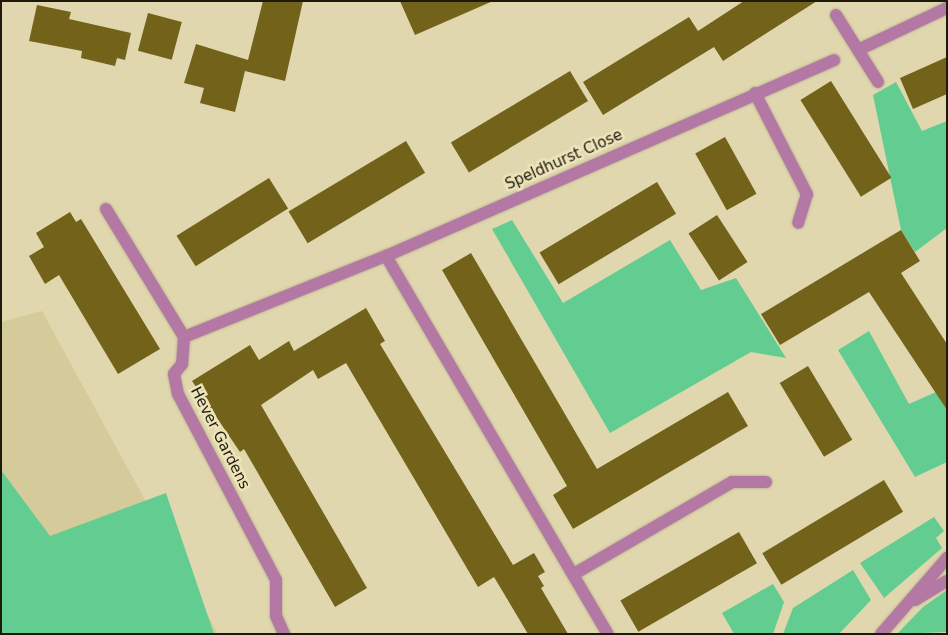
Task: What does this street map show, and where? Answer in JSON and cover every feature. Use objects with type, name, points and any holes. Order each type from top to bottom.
[{"type":"street","points":[[858,50],[947,8]]},
{"type":"street","points":[[836,15],[878,82]]},
{"type":"street","name":"Speldhurst Close","points":[[184,337],[386,256],[834,60]]},
{"type":"street","points":[[755,93],[807,194],[798,223]]},
{"type":"street","points":[[106,209],[184,337]]},
{"type":"street","points":[[386,256],[608,634]]},
{"type":"street","name":"Hever Gardens","points":[[184,337],[182,364],[174,374],[178,394],[276,580],[276,616],[284,634]]},
{"type":"street","points":[[574,574],[732,482],[766,482]]},
{"type":"street","points":[[881,634],[910,603],[938,564],[947,558]]},
{"type":"street","points":[[910,603],[947,581]]},
{"type":"shaded area","points":[[42,311],[218,634],[1,634],[1,322]]},
{"type":"green space","points":[[896,82],[922,131],[947,121],[947,228],[915,252],[901,230],[873,95]]},
{"type":"green space","points":[[512,220],[563,303],[670,240],[701,290],[736,278],[786,358],[751,352],[610,433],[492,229]]},
{"type":"green space","points":[[869,331],[909,404],[936,392],[947,410],[947,462],[915,477],[838,350]]},
{"type":"green space","points":[[1,470],[50,536],[166,493],[214,634],[1,634]]},
{"type":"green space","points":[[934,517],[944,531],[936,538],[942,548],[884,598],[860,563]]},
{"type":"green space","points":[[853,570],[871,600],[839,634],[783,634],[793,608]]},
{"type":"green space","points":[[773,584],[784,602],[773,634],[734,634],[722,613]]},
{"type":"green space","points":[[947,590],[947,632],[897,634],[923,607]]},
{"type":"building","points":[[263,1],[303,1],[285,81],[245,71],[235,112],[200,103],[204,88],[184,83],[196,44],[248,60]]},
{"type":"building","points":[[400,1],[493,1],[415,35]]},
{"type":"building","points":[[744,1],[817,1],[723,61],[714,47],[603,115],[583,82],[689,17],[698,31]]},
{"type":"building","points":[[37,5],[71,12],[69,19],[131,33],[125,60],[117,58],[115,66],[81,58],[82,51],[29,41]]},
{"type":"building","points":[[148,13],[182,22],[172,60],[138,51]]},
{"type":"building","points":[[947,57],[947,94],[913,109],[900,78]]},
{"type":"building","points":[[570,71],[588,101],[469,173],[451,143]]},
{"type":"building","points":[[831,81],[891,178],[861,197],[800,100]]},
{"type":"building","points":[[725,137],[757,194],[727,210],[695,153]]},
{"type":"building","points":[[406,141],[425,173],[308,243],[289,212]]},
{"type":"building","points":[[269,178],[288,209],[196,266],[177,236]]},
{"type":"building","points":[[657,182],[676,214],[559,284],[540,253]]},
{"type":"building","points":[[70,212],[76,222],[81,219],[160,349],[118,374],[59,275],[45,284],[29,256],[44,247],[36,233]]},
{"type":"building","points":[[717,215],[747,262],[719,280],[688,234]]},
{"type":"building","points":[[901,230],[920,261],[901,273],[947,344],[947,410],[869,292],[780,345],[761,314]]},
{"type":"building","points":[[471,253],[597,469],[728,392],[748,426],[573,529],[553,495],[567,486],[442,270]]},
{"type":"building","points":[[366,308],[385,341],[380,344],[513,565],[534,553],[545,572],[538,576],[544,586],[541,588],[568,634],[528,634],[494,577],[478,587],[346,363],[318,379],[313,370],[261,405],[367,588],[335,607],[244,449],[240,452],[192,381],[250,345],[259,360],[289,341],[294,351]]},
{"type":"building","points":[[808,366],[852,440],[824,457],[780,383]]},
{"type":"building","points":[[884,480],[903,512],[781,585],[762,553]]},
{"type":"building","points":[[739,532],[757,563],[638,632],[620,600]]}]
